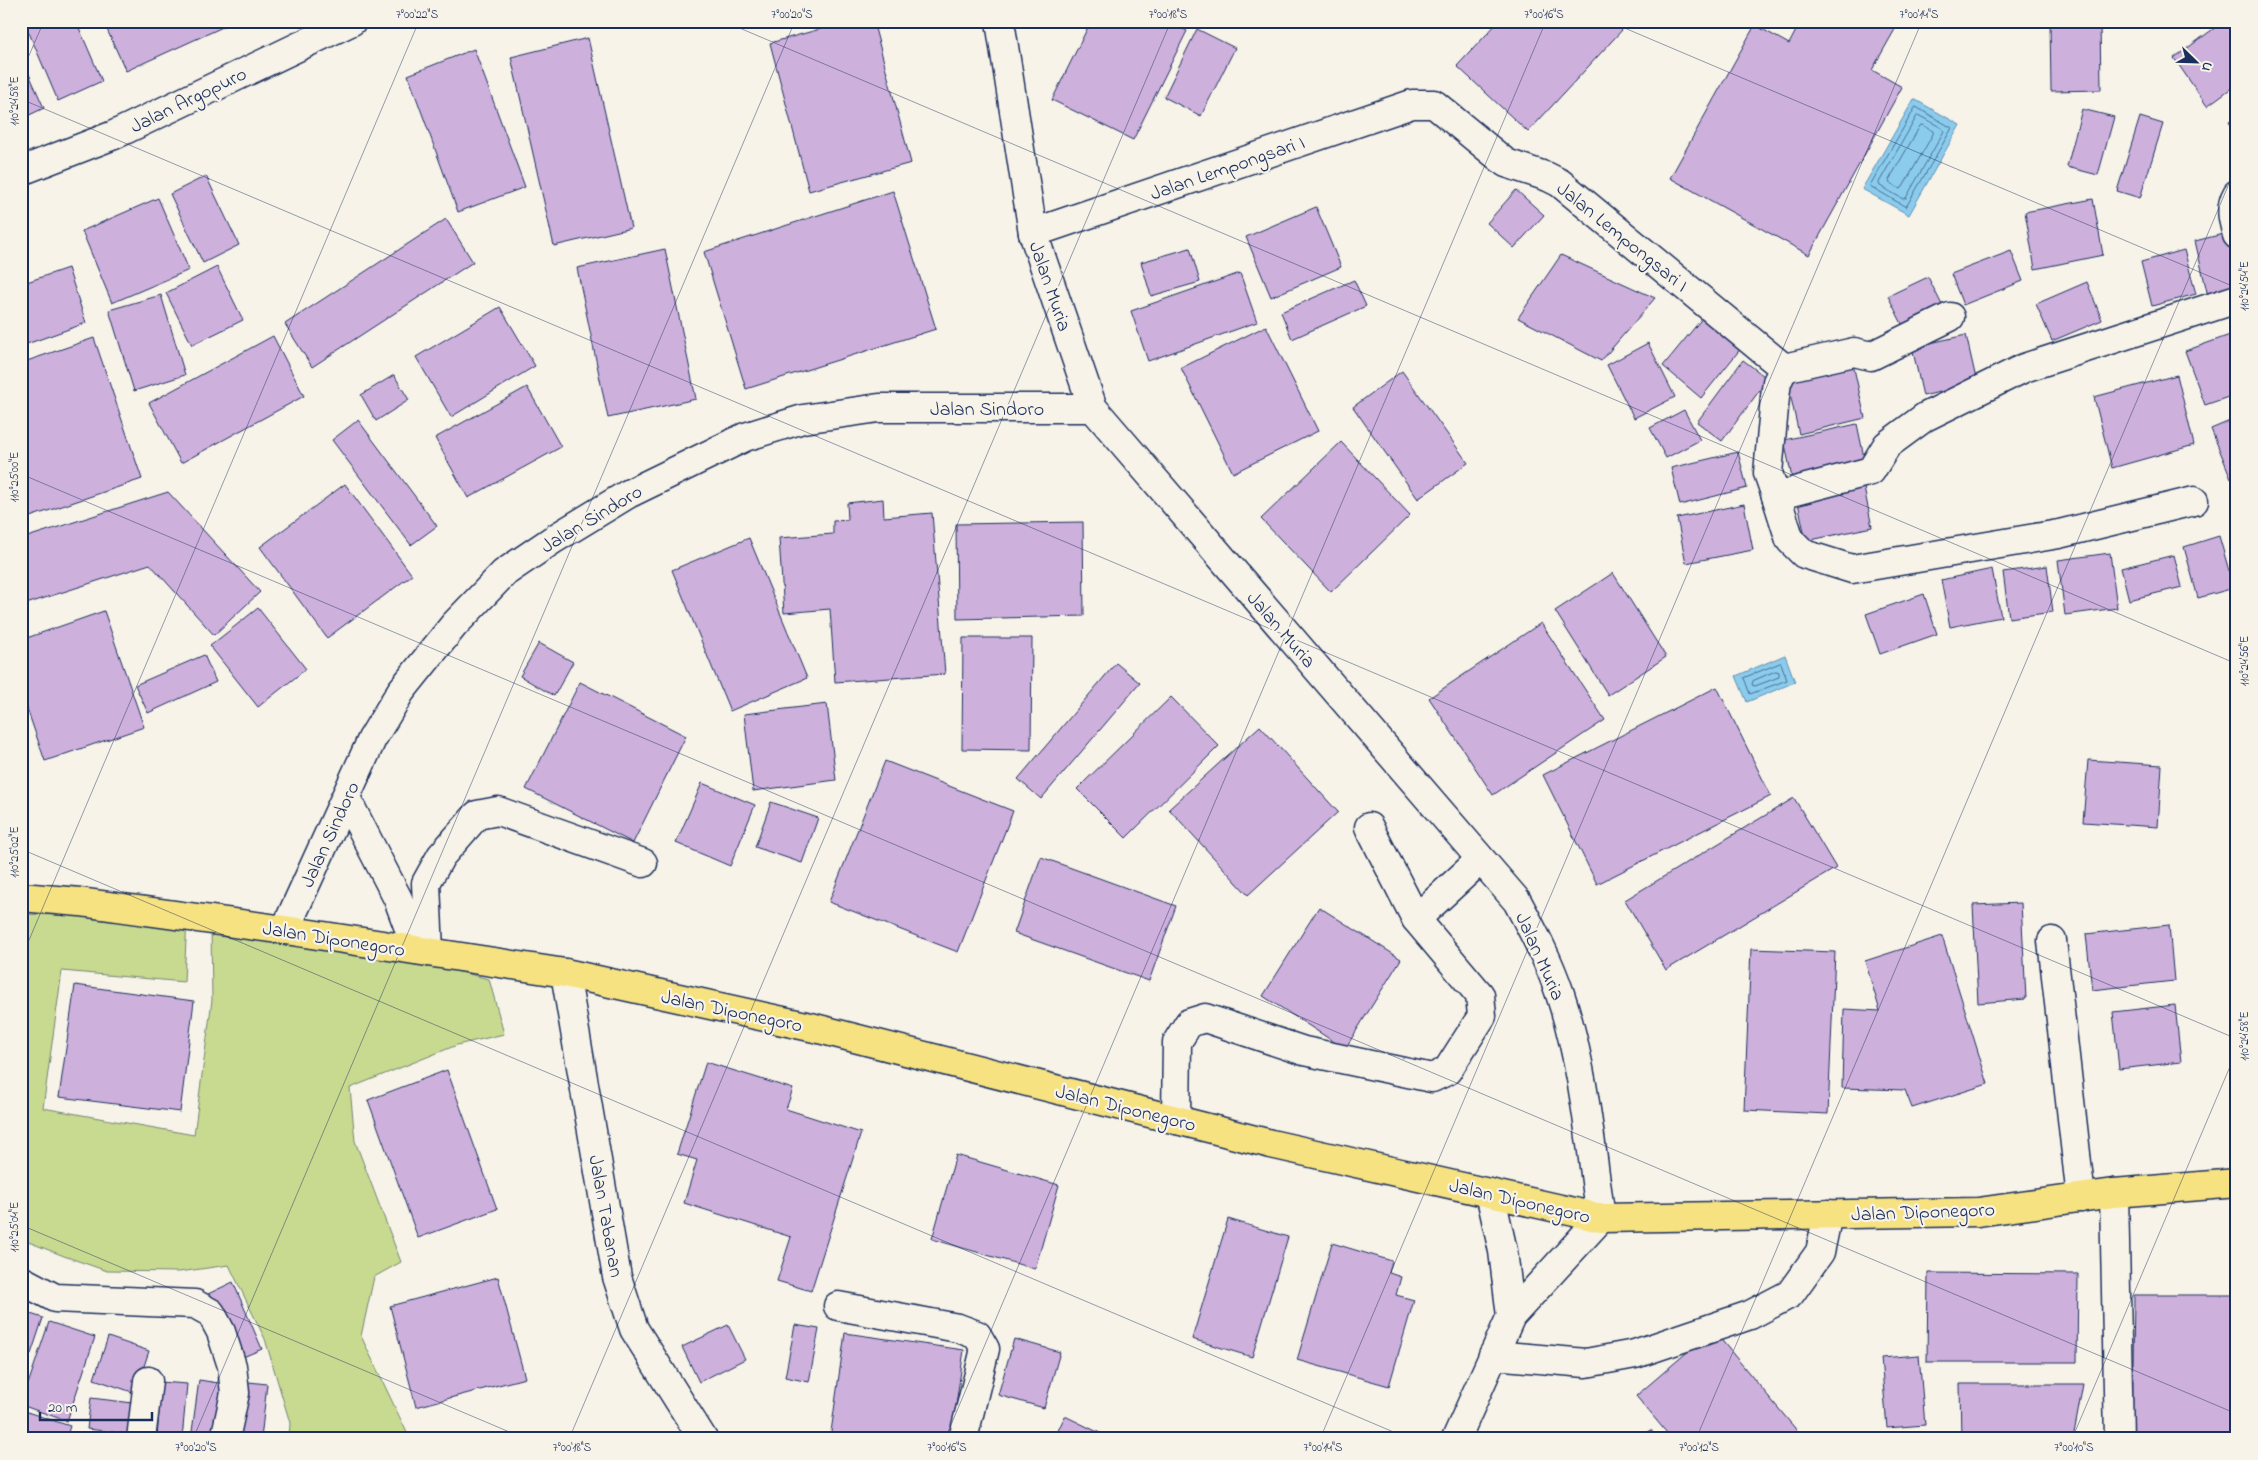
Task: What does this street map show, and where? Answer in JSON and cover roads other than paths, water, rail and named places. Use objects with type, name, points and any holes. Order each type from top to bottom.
[{"type":"main road","name":"Jalan Diponegoro","points":[[21,897],[80,902],[285,930],[565,973],[814,1028],[1271,1144],[1601,1218],[1978,1212],[2114,1193],[2237,1183]]},
{"type":"street","name":"Jalan Argopuro","points":[[21,171],[114,135],[352,21]]},
{"type":"street","name":"Jalan Muria","points":[[1000,21],[1033,233],[1093,408],[1517,902],[1540,943],[1560,994],[1580,1070],[1601,1218]]},
{"type":"street","name":"Jalan Lempongsari I","points":[[1033,233],[1412,104],[1434,104],[1506,163],[1548,176],[1560,183],[1784,368]]},
{"type":"street","points":[[2237,194],[2232,202],[2231,213],[2237,235]]},
{"type":"street","points":[[1776,496],[1871,471],[1887,445],[1925,417],[2024,368],[2237,299]]},
{"type":"street","points":[[1950,317],[1871,356],[1854,352],[1784,368],[1777,382],[1774,398],[1768,473],[1790,540],[1804,554],[1852,569],[2059,534],[2194,501]]},
{"type":"street","name":"Jalan Sindoro","points":[[285,930],[372,738],[401,691],[454,625],[504,573],[554,539],[628,494],[745,437],[803,420],[879,408],[1093,408]]},
{"type":"street","points":[[346,798],[390,882],[423,951]]},
{"type":"street","points":[[423,951],[426,883],[441,856],[477,815],[498,811],[643,863]]},
{"type":"street","points":[[1176,1120],[1177,1042],[1189,1023],[1205,1018],[1315,1054],[1432,1078],[1447,1070],[1482,1016],[1480,995],[1416,920],[1369,827]]},
{"type":"street","points":[[1416,920],[1480,860]]},
{"type":"street","points":[[2052,941],[2081,1198]]},
{"type":"street","name":"Jalan Tabanan","points":[[565,973],[617,1277],[634,1329],[703,1439]]},
{"type":"street","points":[[1490,1193],[1503,1251],[1511,1316]]},
{"type":"street","points":[[2114,1193],[2119,1439]]},
{"type":"street","points":[[1493,1355],[1586,1363],[1635,1354],[1750,1315],[1790,1294],[1820,1252],[1828,1214]]},
{"type":"street","points":[[1456,1439],[1511,1316],[1601,1218]]},
{"type":"street","points":[[21,1280],[55,1298],[195,1304],[211,1314],[222,1332],[232,1366],[235,1392],[225,1439]]},
{"type":"street","points":[[838,1306],[958,1328],[977,1335],[985,1350],[963,1439]]},
{"type":"street","points":[[141,1439],[148,1382]]},
{"type":"water","points":[[1914,99],[1960,125],[1909,215],[1862,189]]},
{"type":"water","points":[[1785,655],[1795,682],[1747,702],[1736,676]]}]
